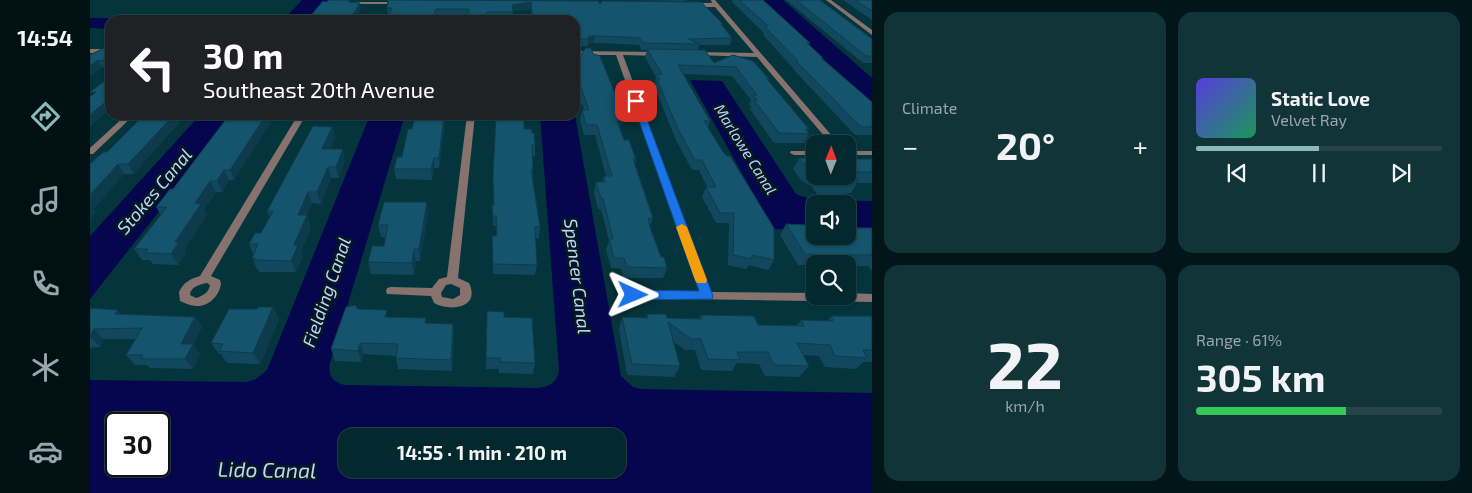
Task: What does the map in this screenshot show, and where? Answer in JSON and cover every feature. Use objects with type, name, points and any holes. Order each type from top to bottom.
[{"type":"street","points":[[828,0],[872,33]]},
{"type":"street","points":[[338,2],[408,3]]},
{"type":"street","points":[[681,5],[714,2],[827,135]]},
{"type":"street","points":[[90,51],[105,51]]},
{"type":"street","points":[[580,53],[663,54]]},
{"type":"street","points":[[619,54],[707,296]]},
{"type":"street","points":[[691,54],[759,55]]},
{"type":"street","points":[[90,152],[125,120]]},
{"type":"street","points":[[204,279],[299,120]]},
{"type":"street","points":[[452,280],[470,120]]},
{"type":"street","points":[[794,153],[806,153]]},
{"type":"street","points":[[856,153],[872,153]]},
{"type":"street","points":[[452,280],[465,286],[467,294],[461,302],[446,304],[438,300],[435,292],[443,282],[452,280]]},
{"type":"street","points":[[391,291],[435,292]]},
{"type":"street","points":[[633,295],[872,298]]},
{"type":"water","points":[[302,0],[330,0],[319,15],[288,15]]},
{"type":"water","points":[[760,0],[783,0],[872,78],[872,108]]},
{"type":"water","points":[[90,18],[105,18],[105,29],[90,28]]},
{"type":"water","name":"Marlowe Canal","points":[[690,80],[722,81],[796,194],[806,198],[806,230],[773,229]]},
{"type":"water","name":"Stokes Canal","points":[[195,120],[231,120],[90,299],[90,236]]},
{"type":"water","points":[[368,120],[403,120],[330,363],[330,375],[336,382],[344,385],[538,388],[555,381],[559,370],[540,120],[576,120],[621,376],[633,387],[641,389],[872,393],[872,493],[90,493],[90,380],[247,382],[256,379],[267,370]]},
{"type":"water","points":[[856,201],[872,201],[872,230],[856,230]]},
{"type":"building","points":[[328,0],[350,0],[348,2],[360,3],[353,15],[311,15],[323,1],[327,2]]},
{"type":"building","points":[[388,0],[598,1],[600,4],[602,1],[701,2],[723,24],[721,24],[732,38],[688,39],[700,44],[643,43],[640,38],[623,37],[595,36],[588,37],[589,39],[580,39],[580,15],[532,15],[531,2],[512,5],[513,12],[487,12],[487,15],[468,15],[469,9],[436,9],[434,15],[389,15],[392,8],[387,8]]},
{"type":"building","points":[[739,0],[763,0],[810,43],[807,43],[823,58],[821,58],[872,102],[872,127],[861,127],[796,61],[798,61],[766,28],[768,26]]},
{"type":"building","points":[[796,0],[820,0],[872,39],[872,56],[866,56]]},
{"type":"building","points":[[855,0],[872,0],[872,11]]},
{"type":"building","points":[[105,48],[105,61],[98,60],[90,66],[90,55]]},
{"type":"building","points":[[586,48],[591,48],[593,54],[600,56],[624,116],[618,120],[618,123],[624,140],[629,140],[636,159],[633,159],[653,218],[648,218],[651,230],[661,257],[664,257],[667,268],[627,267],[624,258],[614,258],[609,239],[613,239],[603,199],[601,199],[596,182],[605,182],[604,176],[612,176],[597,125],[586,125],[582,110],[589,110],[580,85],[580,55]]},
{"type":"building","points":[[647,49],[705,50],[714,63],[733,55],[753,61],[809,129],[806,129],[809,134],[779,133],[754,100],[757,100],[753,95],[757,95],[736,67],[678,65],[710,121],[704,121],[723,152],[730,156],[774,228],[774,260],[752,255],[752,259],[733,255],[734,213],[720,213],[706,187],[716,187],[702,160],[695,160],[679,131],[657,80],[660,80],[657,74],[662,74]]},
{"type":"building","points":[[105,81],[105,102],[90,115],[90,97],[96,92],[90,92]]},
{"type":"building","points":[[139,120],[169,120],[128,164],[118,164],[90,195],[90,164],[103,152],[107,152]]},
{"type":"building","points":[[225,120],[263,120],[230,170],[224,170],[217,181],[210,181],[195,203],[201,204],[175,242],[179,242],[171,254],[145,253],[148,249],[134,249],[167,207],[156,207],[170,189],[173,189]]},
{"type":"building","points":[[414,120],[443,120],[439,158],[434,158],[431,169],[394,169],[397,157],[402,157],[408,129],[412,129]]},
{"type":"building","points":[[496,120],[524,120],[524,129],[531,129],[532,133],[534,133],[535,145],[532,145],[533,170],[531,170],[540,227],[535,227],[537,265],[493,264],[492,236],[497,236],[496,216],[493,216],[492,205],[494,205],[493,176]]},
{"type":"building","points":[[313,126],[332,127],[322,149],[343,149],[336,167],[328,167],[317,192],[308,192],[298,215],[307,215],[294,245],[298,245],[291,261],[254,260],[255,258],[252,258],[258,244],[249,244],[255,233],[261,233],[273,211],[267,211]]},
{"type":"building","points":[[799,158],[806,158],[806,166]]},
{"type":"building","points":[[856,159],[872,159],[872,172],[856,172]]},
{"type":"building","points":[[384,202],[427,202],[419,249],[414,249],[412,263],[368,262],[372,246],[384,246],[388,225],[378,225]]},
{"type":"building","points":[[786,224],[806,225],[806,245],[856,245],[856,228],[872,228],[872,255],[805,254]]},
{"type":"building","points":[[355,305],[358,309],[387,310],[385,317],[426,318],[425,323],[453,324],[451,360],[396,358],[398,344],[360,343],[358,351],[331,349],[346,307]]},
{"type":"building","points":[[258,307],[273,307],[253,353],[219,351],[223,344],[211,343],[229,309],[257,309]]},
{"type":"building","points":[[90,308],[118,310],[115,314],[195,317],[181,344],[193,344],[185,359],[141,359],[143,355],[126,355],[142,328],[94,329],[90,336]]},
{"type":"building","points":[[487,311],[504,312],[504,317],[532,318],[535,363],[500,362],[500,358],[486,358]]},
{"type":"building","points":[[647,314],[666,314],[667,318],[702,319],[701,315],[754,316],[758,325],[804,326],[801,320],[833,321],[831,316],[872,316],[872,350],[863,350],[867,358],[835,356],[830,345],[797,343],[809,366],[774,365],[768,352],[737,352],[740,360],[708,359],[701,339],[691,339],[668,322],[680,366],[632,364],[622,317],[648,318]]},
{"type":"slow traffic","points":[[682,227],[701,280]]},
{"type":"route","points":[[633,295],[707,296],[636,101]]},
{"type":"water label","name":"Spencer Canal","points":[[578,276]]},
{"type":"water label","name":"Fielding Canal","points":[[326,292]]},
{"type":"water label","name":"Lido Canal","points":[[267,469]]}]
